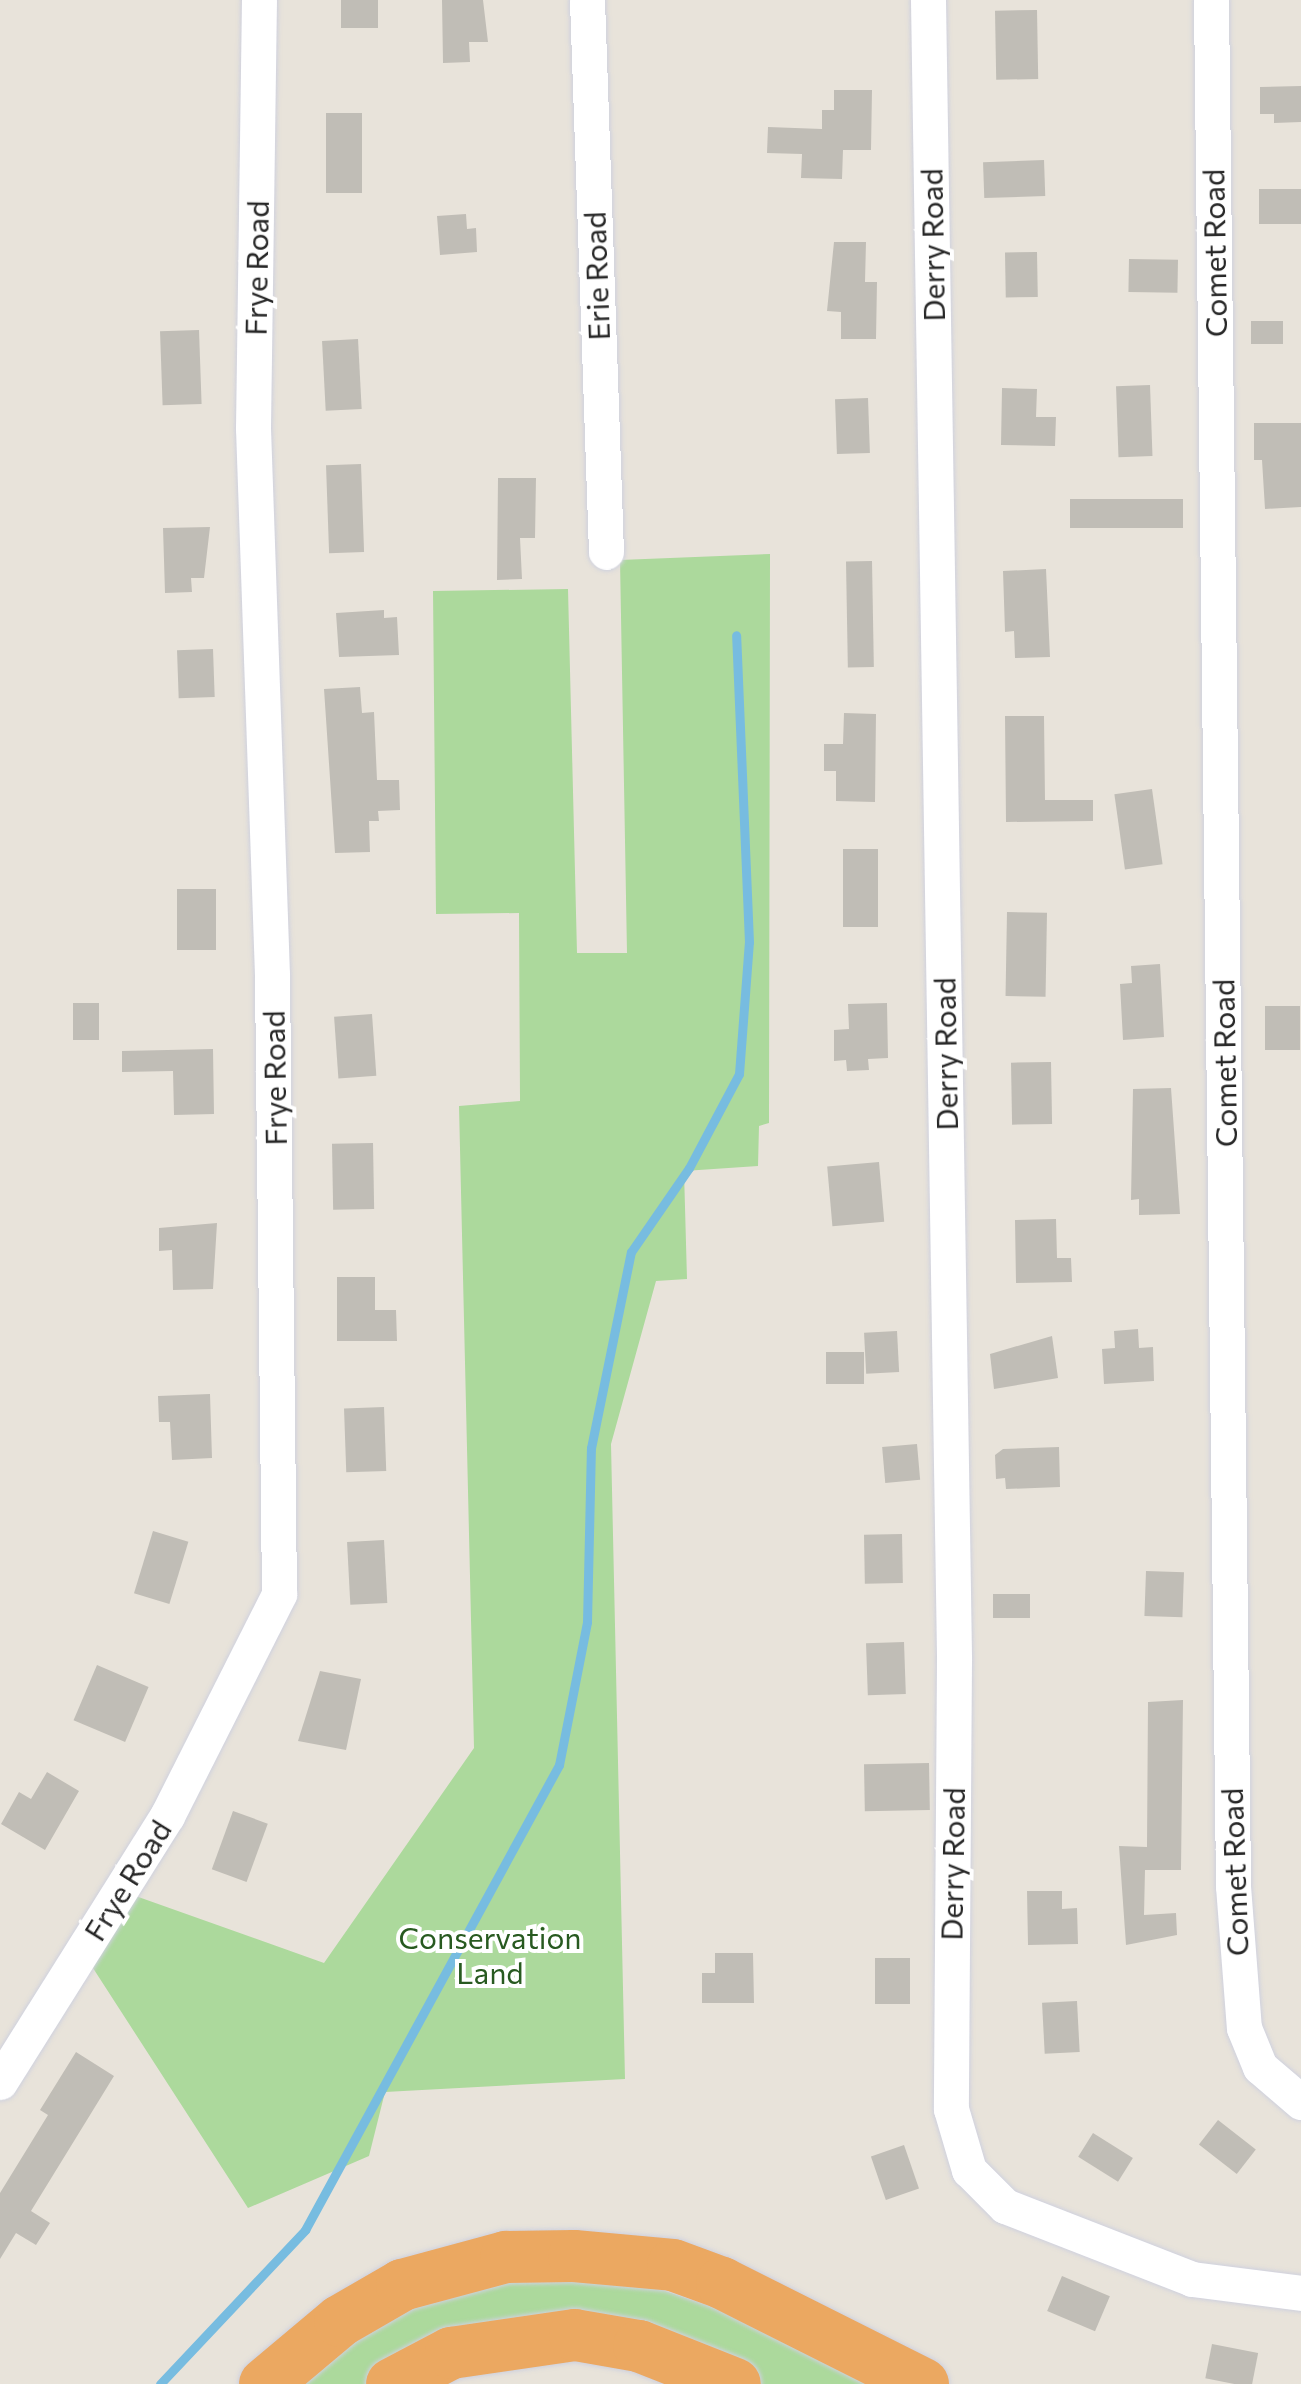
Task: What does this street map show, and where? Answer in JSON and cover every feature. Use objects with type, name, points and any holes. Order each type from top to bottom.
[{"type":"highway","points":[[265,2384],[340,2321],[402,2284],[506,2257],[574,2256],[660,2263],[722,2282],[923,2384]]},
{"type":"highway","points":[[392,2384],[451,2353],[575,2335],[638,2346],[735,2384]]},
{"type":"street","name":"Frye Road","points":[[0,2082],[167,1816],[279,1594],[272,974],[253,428],[259,0]]},
{"type":"street","name":"Erie Road","points":[[586,0],[606,552]]},
{"type":"street","name":"Derry Road","points":[[928,0],[954,1660],[951,2109],[969,2170],[1005,2206],[1192,2278],[1301,2293]]},
{"type":"street","name":"Comet Road","points":[[1212,0],[1233,1886],[1244,2028],[1260,2067],[1301,2102]]},
{"type":"green space","name":"Conservation Land","points":[[770,554],[769,1123],[759,1126],[758,1166],[684,1171],[687,1279],[656,1281],[611,1444],[625,2079],[385,2092],[369,2156],[248,2208],[91,1965],[130,1894],[324,1963],[474,1748],[459,1106],[520,1101],[519,913],[436,914],[433,591],[568,589],[577,953],[627,953],[620,560]]},
{"type":"green space","points":[[546,2276],[651,2286],[733,2314],[876,2384],[749,2384],[672,2345],[376,2384],[288,2384],[363,2327],[449,2292]]},
{"type":"building","points":[[341,0],[378,0],[378,28],[341,28]]},
{"type":"building","points":[[442,0],[483,0],[488,42],[469,42],[470,62],[443,63]]},
{"type":"building","points":[[1037,10],[1038,79],[996,80],[995,11]]},
{"type":"building","points":[[1301,86],[1301,122],[1274,123],[1274,114],[1260,114],[1260,87]]},
{"type":"building","points":[[834,90],[872,90],[871,150],[843,150],[842,179],[801,178],[802,154],[767,153],[768,127],[822,129],[822,110],[834,110]]},
{"type":"building","points":[[326,113],[362,113],[362,193],[326,193]]},
{"type":"building","points":[[1044,160],[1045,196],[984,198],[983,162]]},
{"type":"building","points":[[1259,189],[1301,189],[1301,224],[1259,224]]},
{"type":"building","points":[[466,214],[467,229],[476,228],[477,252],[440,255],[437,216]]},
{"type":"building","points":[[834,242],[866,242],[865,282],[877,282],[876,339],[841,339],[841,312],[827,311]]},
{"type":"building","points":[[1037,252],[1038,297],[1006,298],[1005,253]]},
{"type":"building","points":[[1129,259],[1178,260],[1177,293],[1128,292]]},
{"type":"building","points":[[1251,321],[1283,321],[1283,344],[1251,344]]},
{"type":"building","points":[[199,330],[202,404],[163,405],[160,331]]},
{"type":"building","points":[[358,339],[362,409],[326,411],[322,341]]},
{"type":"building","points":[[1150,385],[1152,456],[1118,457],[1116,386]]},
{"type":"building","points":[[1002,388],[1037,389],[1036,417],[1056,417],[1055,446],[1001,445]]},
{"type":"building","points":[[868,398],[870,453],[837,454],[835,399]]},
{"type":"building","points":[[1254,423],[1301,423],[1301,507],[1265,509],[1262,460],[1254,460]]},
{"type":"building","points":[[361,464],[364,552],[329,553],[326,465]]},
{"type":"building","points":[[498,478],[536,478],[535,538],[520,538],[522,579],[497,580]]},
{"type":"building","points":[[1070,499],[1183,499],[1183,528],[1070,528]]},
{"type":"building","points":[[210,527],[204,578],[191,578],[192,592],[165,593],[163,528]]},
{"type":"building","points":[[846,561],[872,561],[874,667],[848,667]]},
{"type":"building","points":[[1046,569],[1050,657],[1015,658],[1014,631],[1005,632],[1003,571]]},
{"type":"building","points":[[384,610],[384,618],[397,617],[399,655],[339,657],[336,613]]},
{"type":"building","points":[[213,649],[215,697],[179,698],[177,650]]},
{"type":"building","points":[[360,687],[362,713],[374,712],[377,780],[399,780],[400,810],[378,811],[379,821],[369,821],[370,852],[335,853],[324,689]]},
{"type":"building","points":[[844,713],[876,714],[875,802],[836,801],[836,771],[824,771],[824,744],[843,744]]},
{"type":"building","points":[[1005,716],[1044,716],[1045,800],[1093,800],[1093,821],[1006,822]]},
{"type":"building","points":[[1152,789],[1163,864],[1125,870],[1114,794]]},
{"type":"building","points":[[843,849],[878,849],[878,927],[843,927]]},
{"type":"building","points":[[177,889],[216,889],[216,950],[177,950]]},
{"type":"building","points":[[1007,912],[1047,913],[1046,997],[1006,996]]},
{"type":"building","points":[[1160,964],[1164,1037],[1123,1040],[1120,984],[1132,983],[1131,966]]},
{"type":"building","points":[[73,1003],[99,1003],[99,1040],[73,1040]]},
{"type":"building","points":[[887,1003],[888,1058],[868,1059],[869,1070],[847,1071],[846,1060],[834,1061],[834,1030],[849,1029],[848,1004]]},
{"type":"building","points":[[1265,1006],[1300,1006],[1300,1050],[1265,1050]]},
{"type":"building","points":[[372,1014],[376,1076],[338,1078],[334,1017]]},
{"type":"building","points":[[213,1049],[214,1114],[174,1115],[173,1071],[122,1072],[122,1051]]},
{"type":"building","points":[[1051,1062],[1052,1124],[1012,1125],[1011,1063]]},
{"type":"building","points":[[1171,1088],[1180,1214],[1139,1215],[1139,1199],[1131,1200],[1133,1089]]},
{"type":"building","points":[[373,1143],[374,1209],[333,1210],[332,1144]]},
{"type":"building","points":[[879,1162],[884,1222],[832,1226],[827,1167]]},
{"type":"building","points":[[1056,1219],[1057,1258],[1071,1258],[1072,1282],[1016,1283],[1015,1220]]},
{"type":"building","points":[[217,1223],[213,1289],[173,1290],[172,1250],[159,1251],[159,1228]]},
{"type":"building","points":[[337,1277],[375,1277],[375,1310],[396,1310],[397,1341],[337,1341]]},
{"type":"building","points":[[1138,1329],[1139,1348],[1153,1347],[1154,1381],[1104,1384],[1102,1349],[1115,1348],[1114,1331]]},
{"type":"building","points":[[897,1331],[899,1372],[866,1374],[864,1333]]},
{"type":"building","points":[[1052,1336],[1058,1378],[994,1389],[990,1354]]},
{"type":"building","points":[[826,1352],[864,1352],[864,1384],[826,1384]]},
{"type":"building","points":[[210,1394],[212,1458],[172,1460],[170,1422],[159,1422],[158,1396]]},
{"type":"building","points":[[384,1407],[386,1471],[346,1472],[344,1408]]},
{"type":"building","points":[[917,1444],[920,1480],[885,1483],[882,1447]]},
{"type":"building","points":[[1059,1447],[1060,1487],[1006,1489],[1005,1478],[996,1479],[995,1455],[1003,1449]]},
{"type":"building","points":[[153,1531],[188,1542],[169,1604],[134,1593]]},
{"type":"building","points":[[902,1534],[903,1583],[865,1584],[864,1535]]},
{"type":"building","points":[[384,1540],[387,1603],[350,1605],[347,1542]]},
{"type":"building","points":[[1146,1571],[1184,1572],[1182,1617],[1144,1616]]},
{"type":"building","points":[[993,1594],[1030,1594],[1030,1618],[993,1618]]},
{"type":"building","points":[[904,1642],[906,1694],[868,1695],[866,1643]]},
{"type":"building","points":[[97,1665],[149,1687],[125,1742],[74,1720]]},
{"type":"building","points":[[320,1671],[361,1679],[346,1750],[298,1741]]},
{"type":"building","points":[[1183,1700],[1181,1870],[1145,1870],[1144,1915],[1176,1913],[1177,1935],[1126,1945],[1119,1846],[1147,1847],[1148,1702]]},
{"type":"building","points":[[929,1763],[930,1810],[865,1811],[864,1764]]},
{"type":"building","points":[[47,1772],[79,1791],[45,1850],[1,1824],[19,1792],[31,1799]]},
{"type":"building","points":[[233,1811],[268,1824],[247,1882],[212,1869]]},
{"type":"building","points":[[1027,1891],[1062,1891],[1062,1909],[1077,1908],[1078,1944],[1028,1945]]},
{"type":"building","points":[[715,1953],[753,1953],[754,2003],[702,2003],[702,1973],[715,1973]]},
{"type":"building","points":[[875,1958],[910,1958],[910,2004],[875,2004]]},
{"type":"building","points":[[1077,2001],[1080,2052],[1045,2054],[1042,2003]]},
{"type":"building","points":[[76,2052],[114,2076],[31,2211],[50,2223],[36,2245],[16,2233],[0,2259],[0,2193],[48,2115],[40,2110]]},
{"type":"building","points":[[1218,2120],[1256,2150],[1237,2174],[1199,2144]]},
{"type":"building","points":[[1093,2133],[1133,2158],[1118,2182],[1078,2157]]},
{"type":"building","points":[[904,2145],[919,2188],[886,2200],[871,2156]]},
{"type":"building","points":[[1062,2276],[1110,2296],[1095,2331],[1047,2311]]},
{"type":"building","points":[[1212,2344],[1258,2353],[1252,2384],[1205,2378]]},
{"type":"waterway","points":[[160,2384],[305,2230],[559,1765],[587,1622],[591,1448],[631,1252],[689,1168],[739,1074],[749,942],[736,635]]}]
